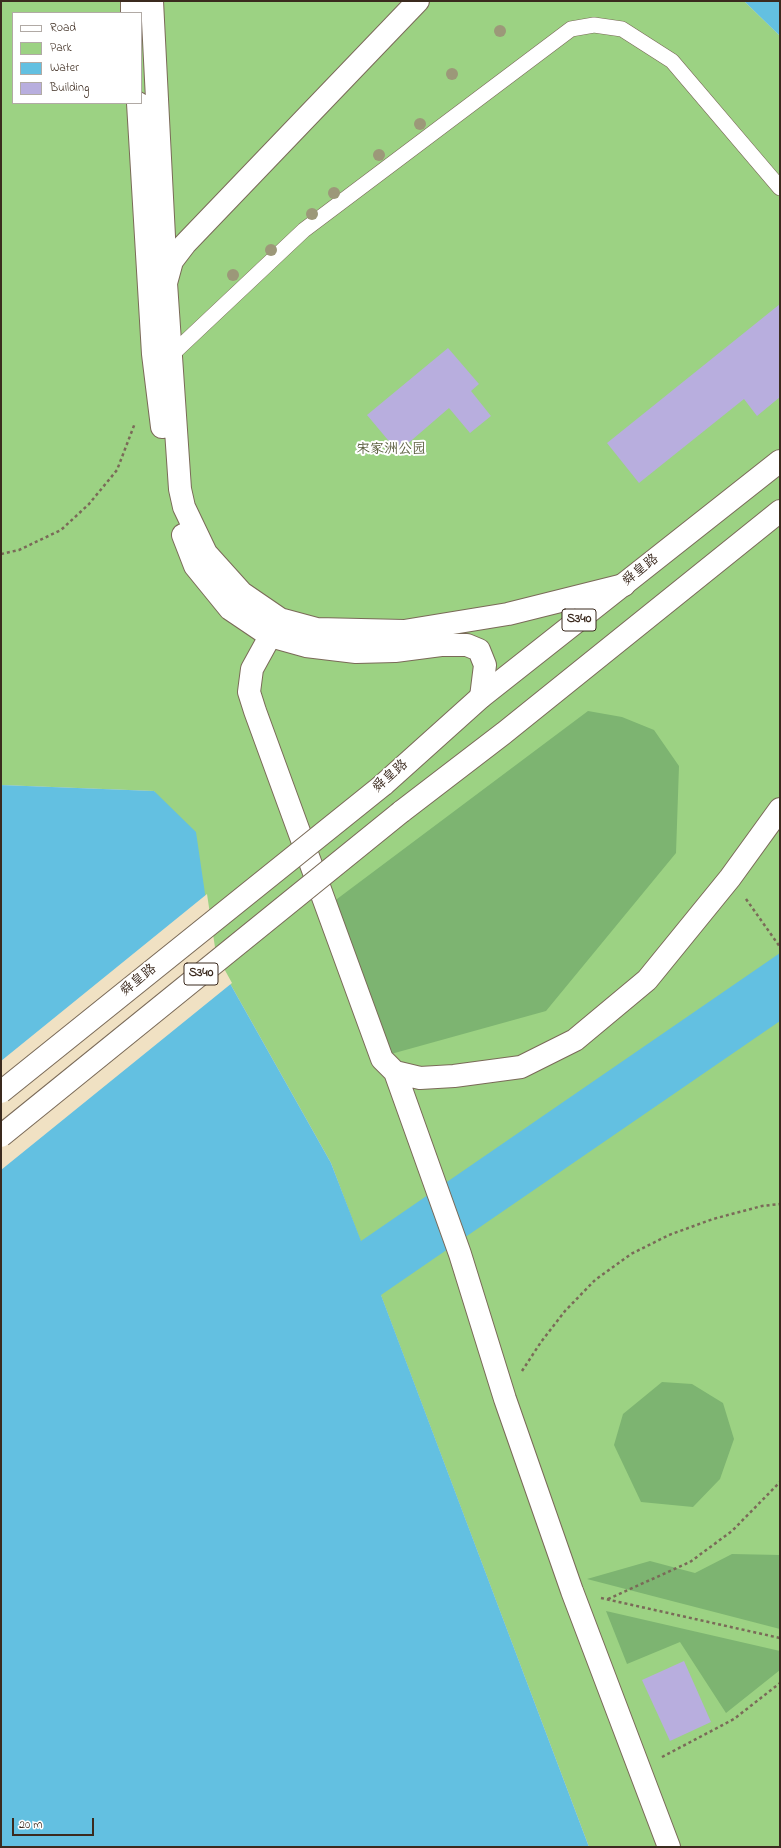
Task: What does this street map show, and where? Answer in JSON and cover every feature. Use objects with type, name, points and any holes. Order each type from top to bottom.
[{"type":"street","points":[[132,1],[132,12]]},
{"type":"street","points":[[152,1],[166,283],[180,489],[184,507],[206,553],[275,627],[404,631],[508,614],[624,585]]},
{"type":"street","points":[[166,283],[172,261],[185,244],[418,1]]},
{"type":"street","points":[[138,104],[155,370],[174,514],[196,566],[230,609],[275,627],[306,646],[356,652],[395,651],[441,645],[467,645],[479,650],[485,665],[481,697]]},
{"type":"street","name":"舜皇路","points":[[1,1092],[382,784],[481,697],[780,461]]},
{"type":"street","name":"S340","points":[[1,1136],[400,812],[504,733],[780,511]]},
{"type":"street","points":[[275,627],[252,669],[249,692],[255,712],[382,1058],[395,1072],[460,1254],[506,1399],[572,1591],[669,1847]]},
{"type":"street","points":[[395,1072],[420,1078],[454,1076],[521,1067],[575,1040],[647,980],[730,878],[780,809]]},
{"type":"lane","points":[[155,370],[304,230],[571,29],[594,25],[622,29],[672,60],[780,188]]},
{"type":"path","points":[[1,554],[19,550],[61,530],[89,504],[117,470],[136,420]]},
{"type":"path","points":[[730,878],[780,947]]},
{"type":"path","points":[[506,1399],[541,1342],[565,1311],[595,1280],[631,1254],[669,1235],[713,1219],[762,1206],[780,1204]]},
{"type":"path","points":[[608,1599],[690,1562],[732,1531],[780,1482]]},
{"type":"path","points":[[572,1591],[780,1638]]},
{"type":"path","points":[[639,1769],[734,1719],[780,1683]]},
{"type":"green space","name":"宋家洲公园","points":[[1,1],[744,1],[780,36],[780,1847],[589,1847],[331,1163],[214,955],[154,791],[1,785]]},
{"type":"green space","points":[[588,711],[622,717],[654,730],[679,766],[676,853],[546,1011],[391,1054],[333,902]]},
{"type":"green space","points":[[662,1382],[692,1384],[723,1403],[734,1439],[720,1479],[693,1507],[641,1502],[614,1445],[623,1414]]},
{"type":"green space","points":[[732,1554],[780,1555],[780,1629],[587,1579],[650,1561],[695,1573]]},
{"type":"green space","points":[[606,1611],[780,1651],[780,1670],[726,1713],[680,1642],[627,1664]]},
{"type":"water","points":[[744,1],[780,1],[780,36]]},
{"type":"water","points":[[1,785],[154,791],[196,832],[214,955],[331,1163],[361,1241],[780,953],[780,1021],[381,1295],[589,1847],[1,1847]]},
{"type":"pier","points":[[207,894],[216,954],[232,983],[1,1170],[1,1061]]},
{"type":"building","points":[[780,304],[780,397],[757,416],[744,399],[639,483],[607,443]]},
{"type":"building","points":[[448,348],[479,384],[471,391],[491,416],[470,433],[449,408],[398,452],[367,415]]},
{"type":"building","points":[[684,1661],[711,1722],[670,1741],[642,1680]]}]
